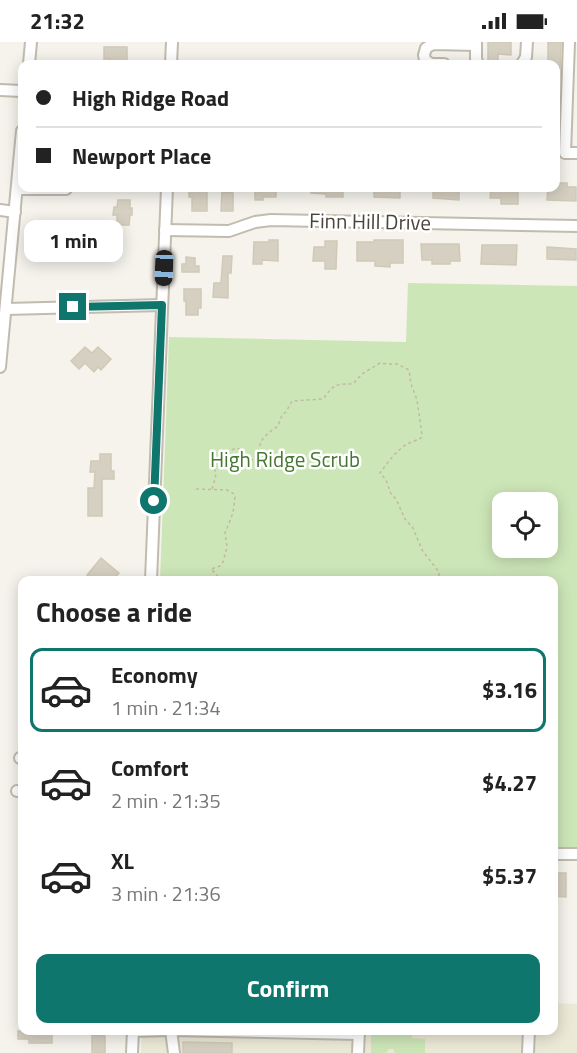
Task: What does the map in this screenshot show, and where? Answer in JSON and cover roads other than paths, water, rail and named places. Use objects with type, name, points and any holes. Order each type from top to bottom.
[{"type":"street","points":[[29,60],[31,42]]},
{"type":"street","points":[[171,60],[172,42]]},
{"type":"street","points":[[524,60],[527,42]]},
{"type":"street","points":[[569,42],[566,153],[577,153]]},
{"type":"street","points":[[425,60],[426,48],[433,44],[476,44],[476,60]]},
{"type":"street","points":[[0,90],[18,91]]},
{"type":"street","points":[[0,367],[18,177]]},
{"type":"street","points":[[151,576],[167,192]]},
{"type":"street","points":[[0,210],[15,212]]},
{"type":"street","name":"Finn Hill Drive","points":[[165,230],[229,231],[255,222],[271,220],[577,225]]},
{"type":"street","points":[[6,309],[162,305]]},
{"type":"street","points":[[558,854],[577,854]]},
{"type":"street","points":[[132,1053],[133,1035]]},
{"type":"street","points":[[172,1035],[174,1053]]},
{"type":"street","points":[[358,1053],[359,1035]]},
{"type":"street","points":[[528,1053],[529,1035]]},
{"type":"park label","name":"High Ridge Scrub","points":[[285,460]]}]
